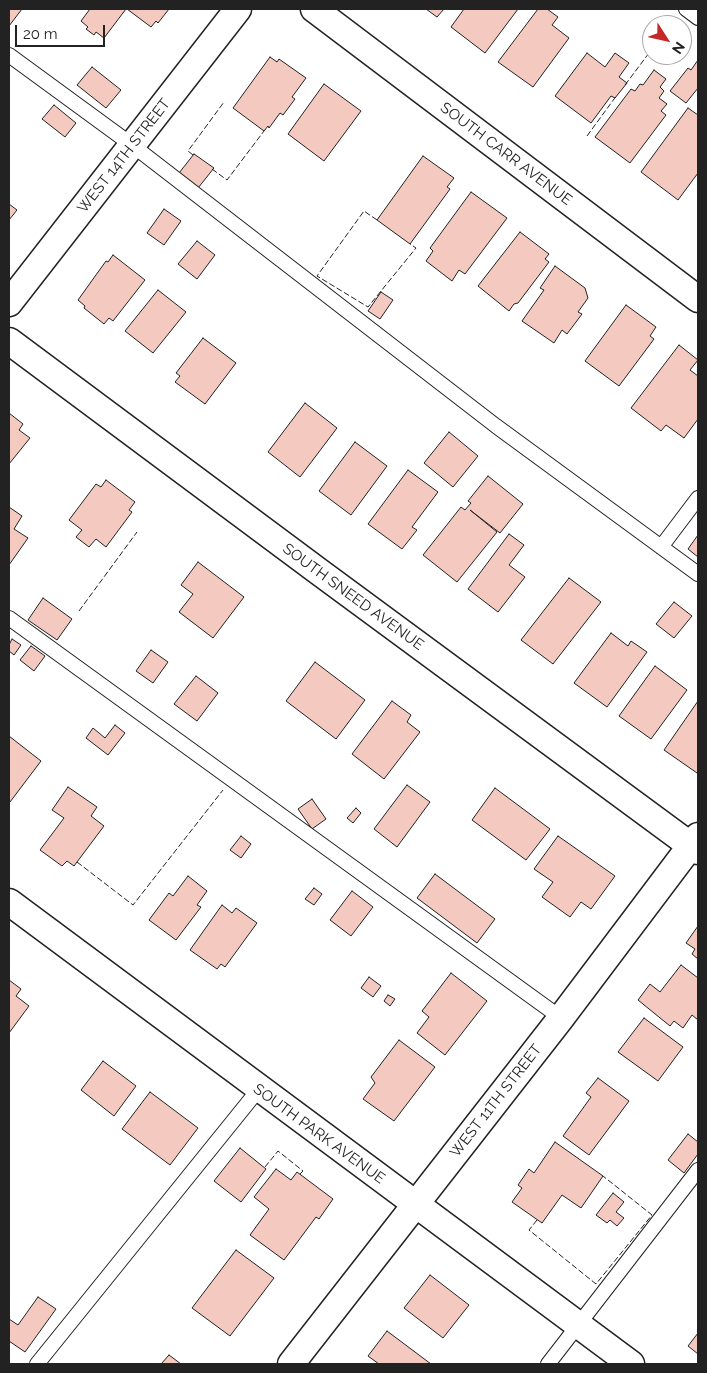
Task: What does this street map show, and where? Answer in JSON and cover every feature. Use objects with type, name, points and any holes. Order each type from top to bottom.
[{"type":"street","name":"WEST 14TH STREET","points":[[9,303],[238,9]]},
{"type":"street","name":"SOUTH CARR AVENUE","points":[[314,9],[698,299]]},
{"type":"street","name":"SOUTH SNEED AVENUE","points":[[9,341],[334,583],[696,844]]},
{"type":"street","name":"WEST 11TH STREET","points":[[291,1364],[696,844]]},
{"type":"street","name":"SOUTH PARK AVENUE","points":[[9,902],[630,1364]]},
{"type":"lane","points":[[686,9],[698,18]]},
{"type":"lane","points":[[9,54],[132,145],[496,426],[698,574]]},
{"type":"lane","points":[[661,547],[698,498]]},
{"type":"lane","points":[[9,618],[561,1018]]},
{"type":"lane","points":[[37,1364],[259,1089]]},
{"type":"lane","points":[[548,1364],[698,1170]]},
{"type":"building","points":[[9,9],[22,9],[9,26]]},
{"type":"building","points":[[90,9],[126,9],[104,38],[96,32],[94,35],[86,29],[88,27],[81,21]]},
{"type":"building","points":[[127,9],[169,9],[158,23],[156,21],[151,27]]},
{"type":"building","points":[[426,9],[444,9],[437,17]]},
{"type":"building","points":[[464,9],[518,9],[485,53],[451,27]]},
{"type":"building","points":[[538,9],[547,9],[558,17],[552,25],[569,38],[533,87],[498,62]]},
{"type":"building","points":[[587,53],[605,67],[615,53],[629,63],[619,77],[627,83],[615,98],[611,96],[591,123],[555,96]]},
{"type":"building","points":[[270,57],[277,62],[279,59],[306,78],[292,97],[295,99],[283,115],[280,113],[269,128],[268,126],[264,131],[233,108]]},
{"type":"building","points":[[698,60],[698,88],[686,103],[670,91],[688,68],[691,70]]},
{"type":"building","points":[[92,67],[121,90],[106,108],[77,85]]},
{"type":"building","points":[[654,70],[666,79],[660,87],[664,91],[659,98],[667,104],[661,111],[666,115],[630,163],[595,137],[631,89],[635,91],[640,84],[643,85]]},
{"type":"building","points":[[324,84],[361,111],[324,161],[288,134]]},
{"type":"building","points":[[54,105],[76,123],[65,137],[42,119]]},
{"type":"building","points":[[688,108],[698,115],[698,173],[678,200],[641,172]]},
{"type":"building","points":[[194,154],[214,168],[198,188],[179,173]]},
{"type":"building","points":[[423,156],[454,178],[447,187],[450,189],[410,244],[377,220]]},
{"type":"building","points":[[471,192],[507,218],[465,274],[459,270],[452,281],[426,261],[433,251],[430,248]]},
{"type":"building","points":[[9,204],[17,210],[9,220]]},
{"type":"building","points":[[164,209],[181,221],[164,245],[147,233]]},
{"type":"building","points":[[520,232],[549,254],[545,259],[549,262],[518,303],[514,304],[509,311],[478,286]]},
{"type":"building","points":[[197,241],[215,255],[197,279],[178,264]]},
{"type":"building","points":[[113,255],[145,280],[113,321],[109,318],[104,324],[84,308],[85,306],[78,300],[106,261],[108,262]]},
{"type":"building","points":[[555,266],[585,288],[588,298],[578,312],[582,314],[567,334],[562,330],[554,343],[522,321],[544,290],[540,288]]},
{"type":"building","points":[[158,290],[186,312],[153,353],[125,331]]},
{"type":"building","points":[[381,292],[393,300],[380,319],[368,311]]},
{"type":"building","points":[[626,305],[656,327],[650,336],[654,339],[619,386],[585,361]]},
{"type":"building","points":[[203,338],[236,363],[205,404],[175,382],[180,376],[176,373]]},
{"type":"building","points":[[679,345],[698,360],[690,370],[698,376],[698,419],[684,438],[666,425],[661,431],[631,408]]},
{"type":"building","points":[[305,403],[337,428],[300,477],[268,452]]},
{"type":"building","points":[[9,413],[23,424],[19,430],[30,438],[9,464]]},
{"type":"building","points":[[449,432],[478,456],[453,487],[424,463]]},
{"type":"building","points":[[355,442],[387,466],[351,515],[319,491]]},
{"type":"building","points":[[408,470],[438,492],[412,527],[417,530],[402,549],[368,524]]},
{"type":"building","points":[[488,476],[523,504],[500,533],[470,510],[497,532],[457,582],[423,555],[461,507],[465,510],[471,503],[468,501]]},
{"type":"building","points":[[106,480],[135,502],[129,510],[132,512],[106,547],[96,539],[89,547],[76,537],[82,530],[69,520],[96,484],[101,487]]},
{"type":"building","points":[[9,507],[22,516],[14,529],[28,538],[9,565]]},
{"type":"building","points":[[509,534],[524,545],[509,565],[525,577],[498,612],[468,589]]},
{"type":"building","points":[[698,535],[698,557],[688,549]]},
{"type":"building","points":[[198,562],[244,597],[213,638],[179,612],[193,594],[181,585]]},
{"type":"building","points":[[569,578],[601,602],[553,664],[521,640]]},
{"type":"building","points":[[43,598],[72,619],[57,640],[28,620]]},
{"type":"building","points":[[674,602],[692,616],[674,638],[656,624]]},
{"type":"building","points":[[611,633],[628,646],[631,641],[647,652],[607,707],[574,683]]},
{"type":"building","points":[[12,639],[21,645],[14,655],[9,651]]},
{"type":"building","points":[[31,646],[45,656],[34,671],[20,660]]},
{"type":"building","points":[[151,650],[168,662],[153,683],[136,671]]},
{"type":"building","points":[[315,662],[365,700],[336,739],[286,701]]},
{"type":"building","points":[[655,666],[687,690],[651,739],[619,716]]},
{"type":"building","points":[[196,676],[218,693],[197,721],[174,704]]},
{"type":"building","points":[[392,701],[411,715],[407,722],[420,732],[384,779],[352,754]]},
{"type":"building","points":[[698,701],[698,771],[697,773],[664,750]]},
{"type":"building","points":[[115,725],[125,733],[108,755],[86,738],[93,728],[105,738]]},
{"type":"building","points":[[9,736],[41,761],[10,802],[9,801]]},
{"type":"building","points":[[407,785],[430,802],[397,847],[374,829]]},
{"type":"building","points":[[68,787],[97,807],[91,816],[104,826],[74,866],[67,861],[62,866],[40,850],[64,818],[52,810]]},
{"type":"building","points":[[495,788],[550,829],[526,860],[472,820]]},
{"type":"building","points":[[312,799],[326,819],[312,829],[298,809]]},
{"type":"building","points":[[356,808],[361,813],[353,823],[347,818]]},
{"type":"building","points":[[241,836],[251,844],[241,858],[230,850]]},
{"type":"building","points":[[558,836],[615,876],[591,909],[581,902],[570,917],[542,897],[553,882],[534,869]]},
{"type":"building","points":[[435,874],[495,919],[477,943],[417,898]]},
{"type":"building","points":[[188,876],[207,891],[197,905],[201,907],[176,940],[149,920],[169,893],[173,896]]},
{"type":"building","points":[[314,888],[322,894],[314,905],[305,899]]},
{"type":"building","points":[[352,891],[373,907],[351,936],[330,920]]},
{"type":"building","points":[[222,905],[232,913],[236,908],[257,923],[225,967],[221,964],[217,969],[190,950]]},
{"type":"building","points":[[698,926],[698,959],[692,954],[695,949],[686,943]]},
{"type":"building","points":[[681,965],[698,978],[698,1020],[692,1015],[683,1028],[674,1021],[670,1026],[638,1000],[650,984],[660,992]]},
{"type":"building","points":[[451,973],[487,1001],[445,1055],[417,1033],[429,1017],[422,1011]]},
{"type":"building","points":[[369,977],[381,986],[373,997],[361,988]]},
{"type":"building","points":[[9,980],[21,989],[16,996],[29,1006],[9,1033]]},
{"type":"building","points":[[388,995],[395,999],[390,1006],[384,1001]]},
{"type":"building","points":[[644,1018],[683,1047],[658,1081],[618,1052]]},
{"type":"building","points":[[399,1040],[435,1067],[394,1121],[363,1099],[375,1083],[371,1077]]},
{"type":"building","points":[[103,1061],[136,1086],[114,1116],[81,1090]]},
{"type":"building","points":[[598,1078],[629,1101],[589,1155],[563,1136],[591,1097],[586,1093]]},
{"type":"building","points":[[150,1092],[198,1128],[170,1165],[122,1129]]},
{"type":"building","points":[[688,1134],[698,1142],[698,1154],[684,1173],[668,1160]]},
{"type":"building","points":[[555,1142],[603,1176],[581,1208],[562,1195],[542,1223],[512,1202],[522,1188],[518,1185],[529,1169],[534,1173]]},
{"type":"building","points":[[240,1148],[266,1169],[241,1202],[214,1181]]},
{"type":"building","points":[[276,1169],[291,1180],[297,1172],[333,1199],[319,1219],[316,1217],[284,1260],[250,1235],[269,1209],[254,1197]]},
{"type":"building","points":[[613,1193],[624,1202],[616,1212],[624,1218],[617,1226],[610,1220],[607,1223],[596,1215]]},
{"type":"building","points":[[236,1250],[274,1278],[230,1336],[192,1308]]},
{"type":"building","points":[[430,1275],[469,1305],[443,1338],[404,1308]]},
{"type":"building","points":[[38,1297],[56,1309],[25,1352],[9,1341],[9,1319],[18,1325]]},
{"type":"building","points":[[387,1331],[431,1364],[379,1364],[368,1356]]},
{"type":"building","points":[[698,1333],[698,1354],[688,1346]]},
{"type":"building","points":[[169,1355],[181,1364],[161,1364]]},
{"type":"fence","points":[[625,85],[642,62]]},
{"type":"fence","points":[[587,136],[617,95]]},
{"type":"fence","points":[[193,155],[188,151],[224,102]]},
{"type":"fence","points":[[212,169],[227,180],[264,131]]},
{"type":"fence","points":[[377,220],[364,211],[317,276],[368,307],[416,248],[410,244]]},
{"type":"fence","points":[[79,611],[137,532]]},
{"type":"fence","points":[[77,862],[133,905],[223,790]]},
{"type":"fence","points":[[265,1167],[278,1151],[303,1171],[300,1174]]},
{"type":"fence","points":[[537,1220],[529,1230],[596,1284],[652,1215],[603,1176]]}]
